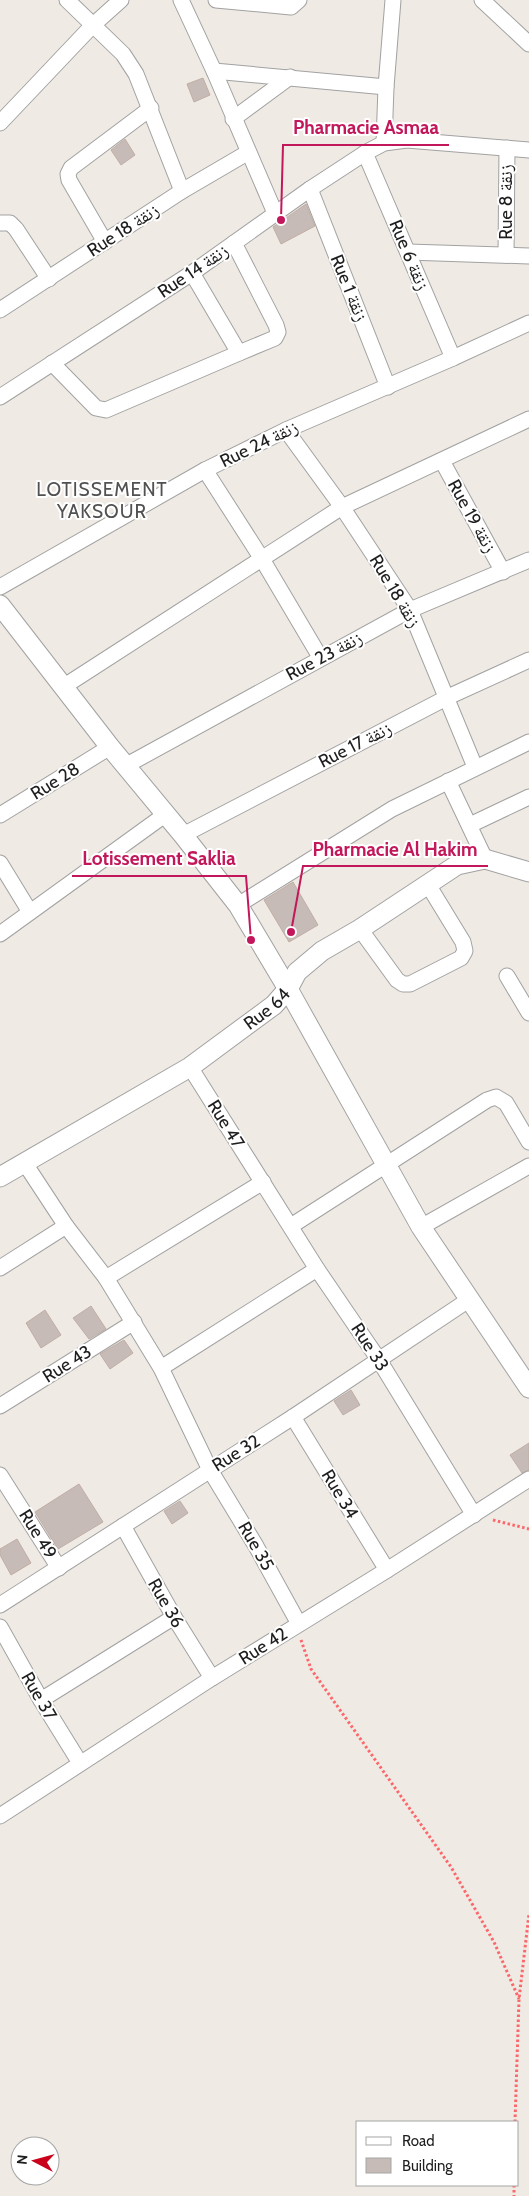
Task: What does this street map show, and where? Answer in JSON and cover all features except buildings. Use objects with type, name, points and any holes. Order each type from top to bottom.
[{"type":"street","points":[[66,0],[123,54],[136,74],[151,108],[182,191]]},
{"type":"street","points":[[0,124],[92,26],[121,0]]},
{"type":"street","points":[[180,0],[214,71],[247,153],[274,213]]},
{"type":"street","points":[[216,0],[291,7],[299,0]]},
{"type":"street","points":[[384,143],[386,87],[393,0]]},
{"type":"street","points":[[482,0],[529,44]]},
{"type":"street","points":[[214,71],[386,87]]},
{"type":"street","points":[[233,119],[290,77]]},
{"type":"street","points":[[105,242],[69,180],[68,174],[71,168],[151,108]]},
{"type":"street","name":"Rue 14 زنقة","points":[[1,394],[192,273],[274,213],[364,152],[384,143],[407,140],[529,150]]},
{"type":"street","name":"Rue 8 زنقة","points":[[506,148],[506,256]]},
{"type":"street","name":"Rue 6 زنقة","points":[[364,152],[453,358]]},
{"type":"street","name":"Rue 18 زنقة","points":[[0,310],[182,191],[247,153]]},
{"type":"street","name":"Rue 1 زنقة","points":[[310,189],[388,387]]},
{"type":"street","points":[[0,223],[10,223],[16,229],[49,279]]},
{"type":"street","points":[[52,363],[96,408],[106,410],[275,338],[278,332],[234,243]]},
{"type":"street","points":[[408,252],[529,256]]},
{"type":"street","points":[[192,273],[239,353]]},
{"type":"street","name":"Rue 24 زنقة","points":[[0,587],[205,470],[286,430],[388,387],[529,323]]},
{"type":"street","points":[[63,687],[342,507],[529,420]]},
{"type":"street","name":"Rue 18 زنقة","points":[[286,430],[342,507],[410,610],[448,697],[475,767]]},
{"type":"street","name":"Rue 19 زنقة","points":[[442,461],[503,572]]},
{"type":"street","points":[[205,470],[262,559],[320,657]]},
{"type":"street","name":"Rue 23 زنقة","points":[[125,766],[320,657],[410,610],[529,560]]},
{"type":"street","points":[[0,604],[125,766],[166,814],[238,905],[288,989],[421,1227],[529,1388]]},
{"type":"street","name":"Rue 17 زنقة","points":[[183,835],[448,697],[529,660]]},
{"type":"street","points":[[238,905],[392,809],[529,742]]},
{"type":"street","name":"Rue 28","points":[[0,815],[110,747]]},
{"type":"street","points":[[448,781],[485,859]]},
{"type":"street","points":[[470,825],[529,797]]},
{"type":"street","points":[[0,934],[166,814]]},
{"type":"street","name":"Rue 64","points":[[0,1177],[190,1067],[274,1005],[288,989],[297,972],[322,951],[360,929],[456,865],[485,859],[529,872]]},
{"type":"street","points":[[0,863],[30,912]]},
{"type":"street","points":[[360,929],[396,980],[403,984],[410,984],[461,958],[465,950],[463,942],[427,883]]},
{"type":"street","points":[[507,976],[529,1013]]},
{"type":"street","name":"Rue 47","points":[[190,1067],[263,1182]]},
{"type":"street","points":[[291,1226],[487,1100],[496,1097],[506,1103],[529,1142]]},
{"type":"street","name":"Rue 35","points":[[24,1162],[66,1226],[106,1278],[162,1368],[210,1470],[256,1546],[299,1624]]},
{"type":"street","points":[[421,1227],[529,1166]]},
{"type":"street","points":[[106,1278],[263,1182]]},
{"type":"street","name":"Rue 33","points":[[263,1182],[317,1268],[379,1360],[474,1515]]},
{"type":"street","points":[[0,1268],[66,1226]]},
{"type":"street","points":[[162,1368],[317,1268]]},
{"type":"street","name":"Rue 32","points":[[0,1605],[293,1417],[470,1299]]},
{"type":"street","name":"Rue 43","points":[[0,1406],[134,1322]]},
{"type":"street","name":"Rue 34","points":[[293,1417],[387,1570]]},
{"type":"street","name":"Rue 49","points":[[0,1475],[59,1568]]},
{"type":"street","name":"Rue 42","points":[[0,1816],[212,1678],[387,1570],[529,1479]]},
{"type":"street","name":"Rue 36","points":[[123,1526],[174,1617],[212,1678]]},
{"type":"street","points":[[41,1700],[174,1617]]},
{"type":"street","name":"Rue 37","points":[[0,1627],[41,1700],[80,1763]]},
{"type":"path","points":[[474,1515],[529,1529]]},
{"type":"path","points":[[299,1624],[302,1647],[311,1669],[451,1867],[494,1942],[520,1999]]},
{"type":"path","points":[[515,2121],[520,1999],[529,1914]]},
{"type":"place","name":"Pharmacie Asmaa","points":[[281,220]]},
{"type":"place","name":"Pharmacie Al Hakim","points":[[291,932]]},
{"type":"place","name":"Lotissement Saklia","points":[[251,940]]},
{"type":"district","name":"LOTISSEMENT YAKSOUR","points":[[102,500]]}]
